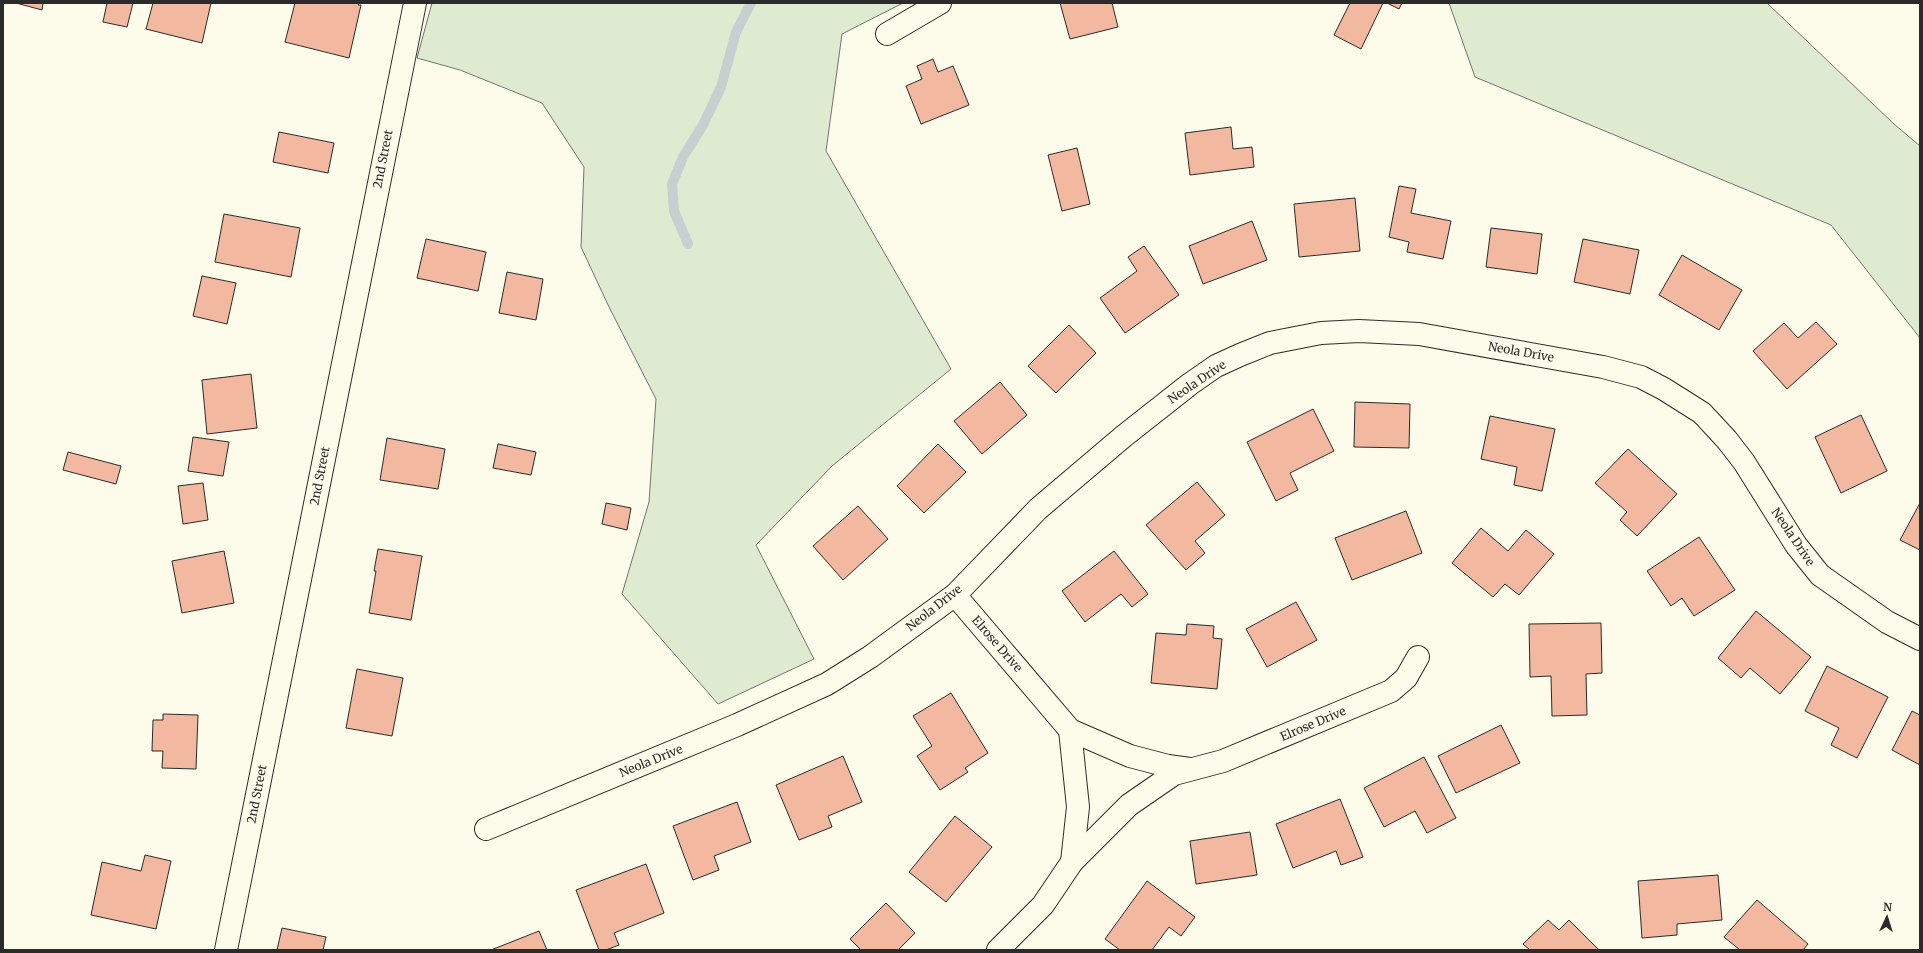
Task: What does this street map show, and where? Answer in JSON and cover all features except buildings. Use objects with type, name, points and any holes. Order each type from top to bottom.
[{"type":"street","name":"2nd Street","points":[[226,950],[415,3]]},
{"type":"street","points":[[887,34],[940,3]]},
{"type":"street","name":"Neola Drive","points":[[486,829],[736,725],[827,684],[870,657],[954,595],[1038,509],[1124,436],[1190,384],[1216,366],[1258,348],[1298,337],[1321,333],[1389,332],[1419,334],[1603,367],[1641,377],[1664,389],[1702,413],[1727,440],[1752,474],[1796,545],[1820,575],[1887,622],[1920,639]]},
{"type":"street","name":"Elrose Drive","points":[[954,595],[1070,730],[1130,756],[1168,766],[1193,769]]},
{"type":"street","name":"Elrose Drive","points":[[998,950],[1044,905],[1072,862],[1129,805],[1174,774],[1223,761],[1391,691],[1406,678],[1418,657]]},
{"type":"street","name":"Elrose Drive","points":[[1070,730],[1078,807],[1072,862]]},
{"type":"green space","points":[[432,3],[903,3],[842,34],[826,151],[951,369],[832,466],[756,545],[814,659],[718,704],[622,594],[649,502],[656,399],[610,309],[581,247],[584,167],[542,103],[460,70],[417,58]]},
{"type":"green space","points":[[1449,3],[1767,3],[1894,124],[1920,146],[1920,338],[1831,225],[1475,77]]},
{"type":"waterway","points":[[688,244],[674,211],[672,184],[683,157],[703,125],[721,87],[736,32],[751,3]]}]
